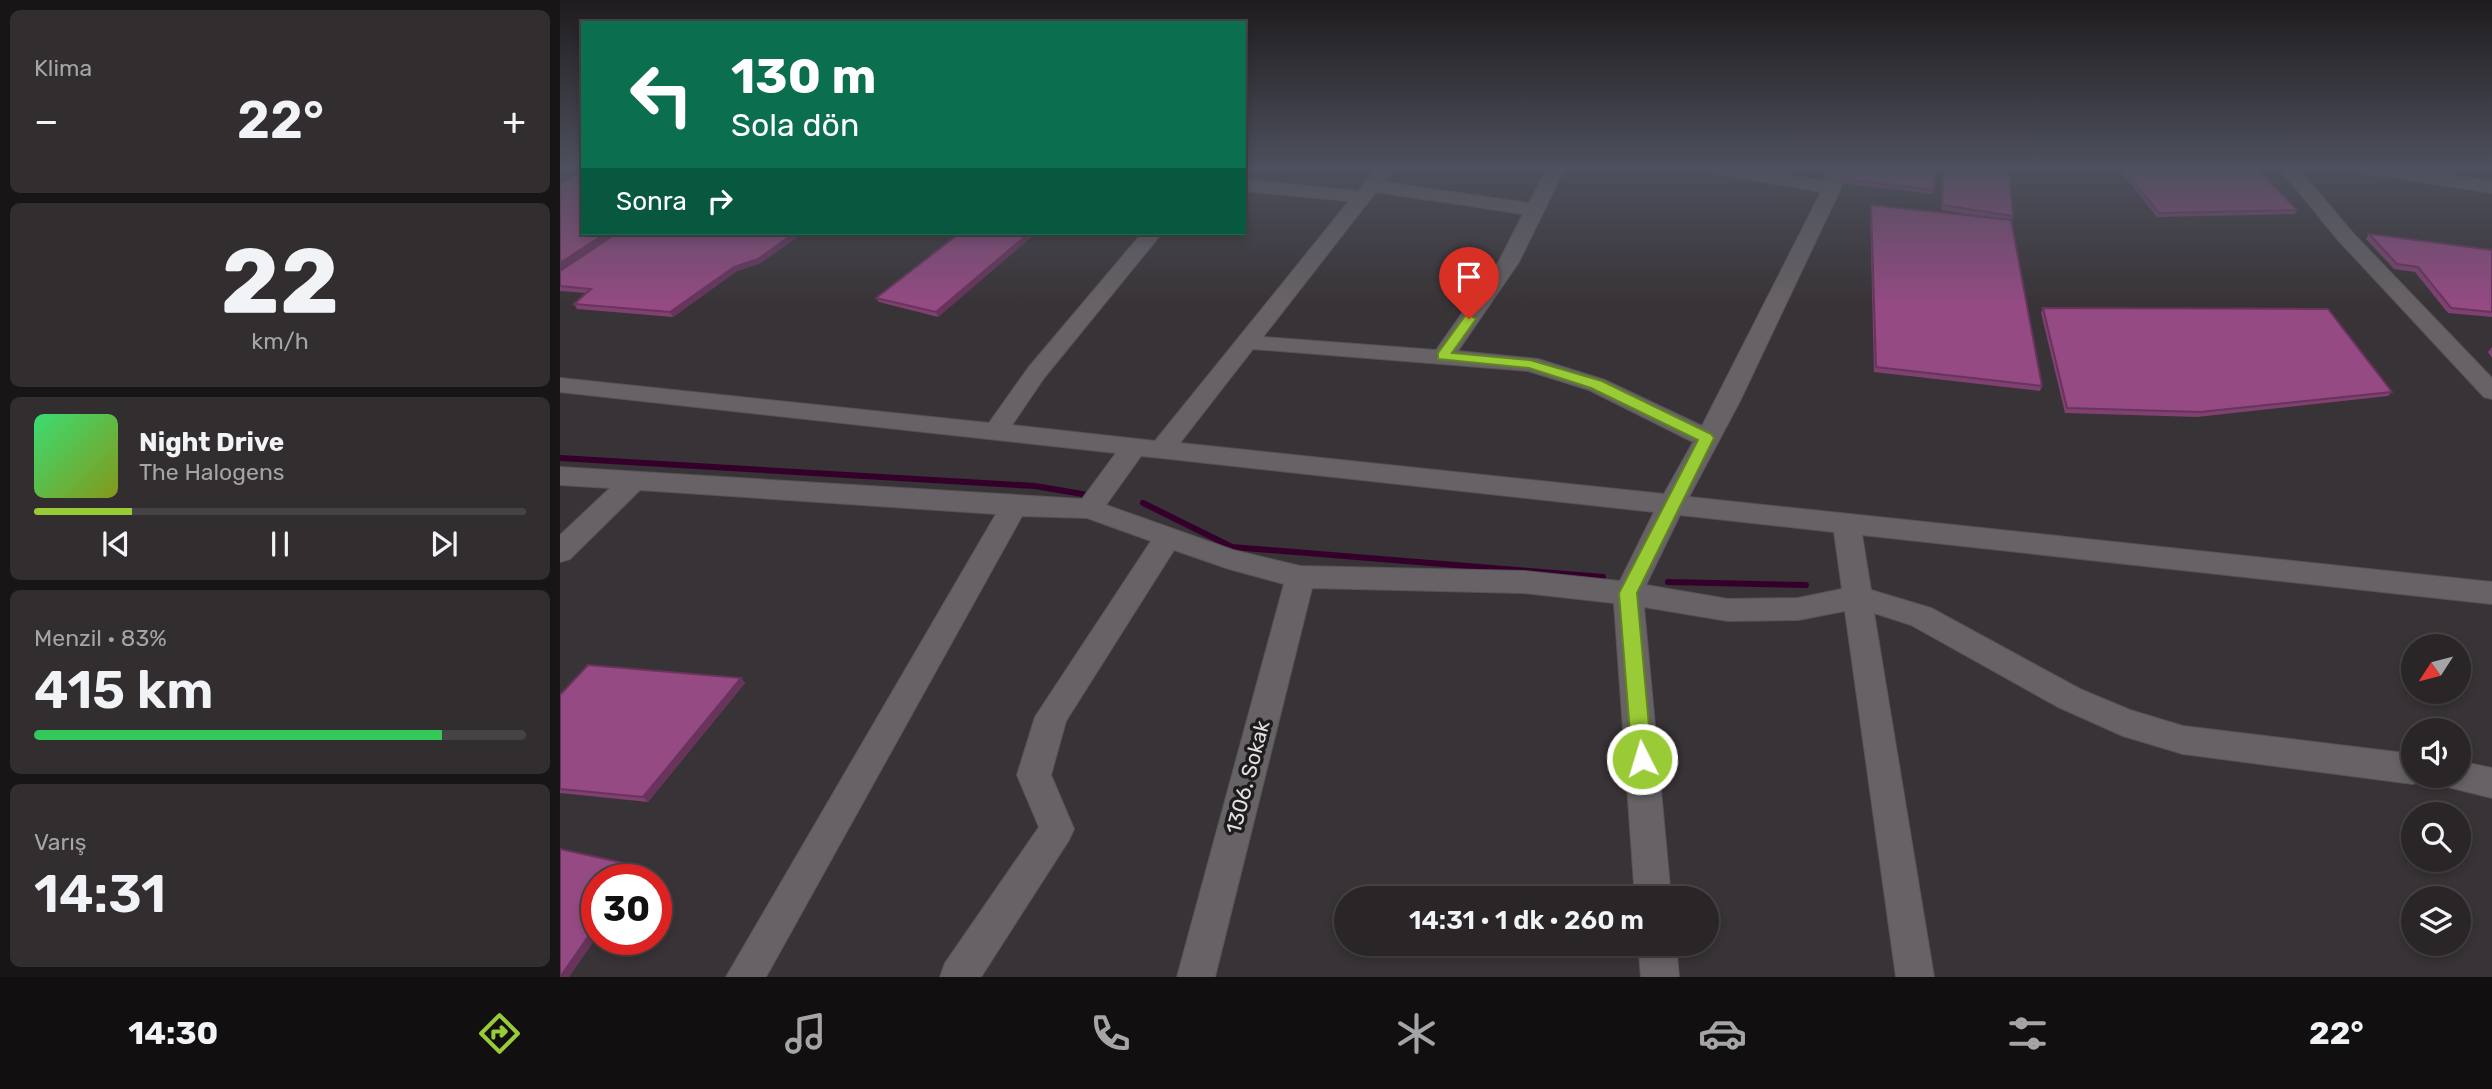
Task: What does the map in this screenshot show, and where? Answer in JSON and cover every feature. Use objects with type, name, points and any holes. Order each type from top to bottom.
[{"type":"street","points":[[1161,450],[1350,214]]},
{"type":"street","points":[[1443,356],[1509,262],[1535,214]]},
{"type":"street","points":[[1652,886],[1628,593],[1671,505],[1728,401],[1816,214]]},
{"type":"street","points":[[2326,214],[2492,392]]},
{"type":"street","points":[[995,432],[1036,373],[1150,235]]},
{"type":"street","points":[[1247,342],[1530,364],[1597,385],[1706,438]]},
{"type":"street","points":[[560,385],[2492,593]]},
{"type":"street","points":[[1089,509],[1134,447]]},
{"type":"street","points":[[560,476],[1089,509],[1229,559],[1300,577],[1524,582],[1628,593],[1728,610],[1798,610],[1857,597],[1922,616],[2069,698],[2123,722],[2183,740],[2401,767]]},
{"type":"street","points":[[560,552],[635,480]]},
{"type":"street","points":[[745,977],[1014,506]]},
{"type":"street","points":[[1846,523],[1915,977]]},
{"type":"street","points":[[959,977],[1057,830],[1034,775],[1051,717],[1168,537]]},
{"type":"street","name":"1306. Sokak","points":[[1196,977],[1300,577]]},
{"type":"street","points":[[2471,778],[2492,783]]},
{"type":"street","points":[[1658,956],[1660,977]]},
{"type":"building","points":[[560,214],[581,214],[581,235],[603,235],[560,263]]},
{"type":"building","points":[[1871,214],[1951,214],[2011,220],[2042,386],[1876,367]]},
{"type":"building","points":[[2369,234],[2492,250],[2492,312],[2451,308],[2418,267],[2397,264]]},
{"type":"building","points":[[614,235],[791,235],[758,259],[734,267],[670,312],[574,304],[591,289],[560,286],[560,271]]},
{"type":"building","points":[[957,235],[1027,235],[936,312],[876,298]]},
{"type":"building","points":[[2043,308],[2328,309],[2392,392],[2200,412],[2067,408]]},
{"type":"building","points":[[588,665],[741,678],[643,797],[560,789],[560,695]]},
{"type":"building","points":[[560,849],[628,864],[581,864],[581,947],[560,977]]},
{"type":"waterway","points":[[560,458],[1035,486],[1088,495]]},
{"type":"waterway","points":[[1143,503],[1232,547],[1603,577]]},
{"type":"waterway","points":[[1668,582],[1806,585]]},
{"type":"route","points":[[1469,319],[1443,356],[1530,364],[1597,385],[1706,438],[1628,593],[1642,759]]}]
